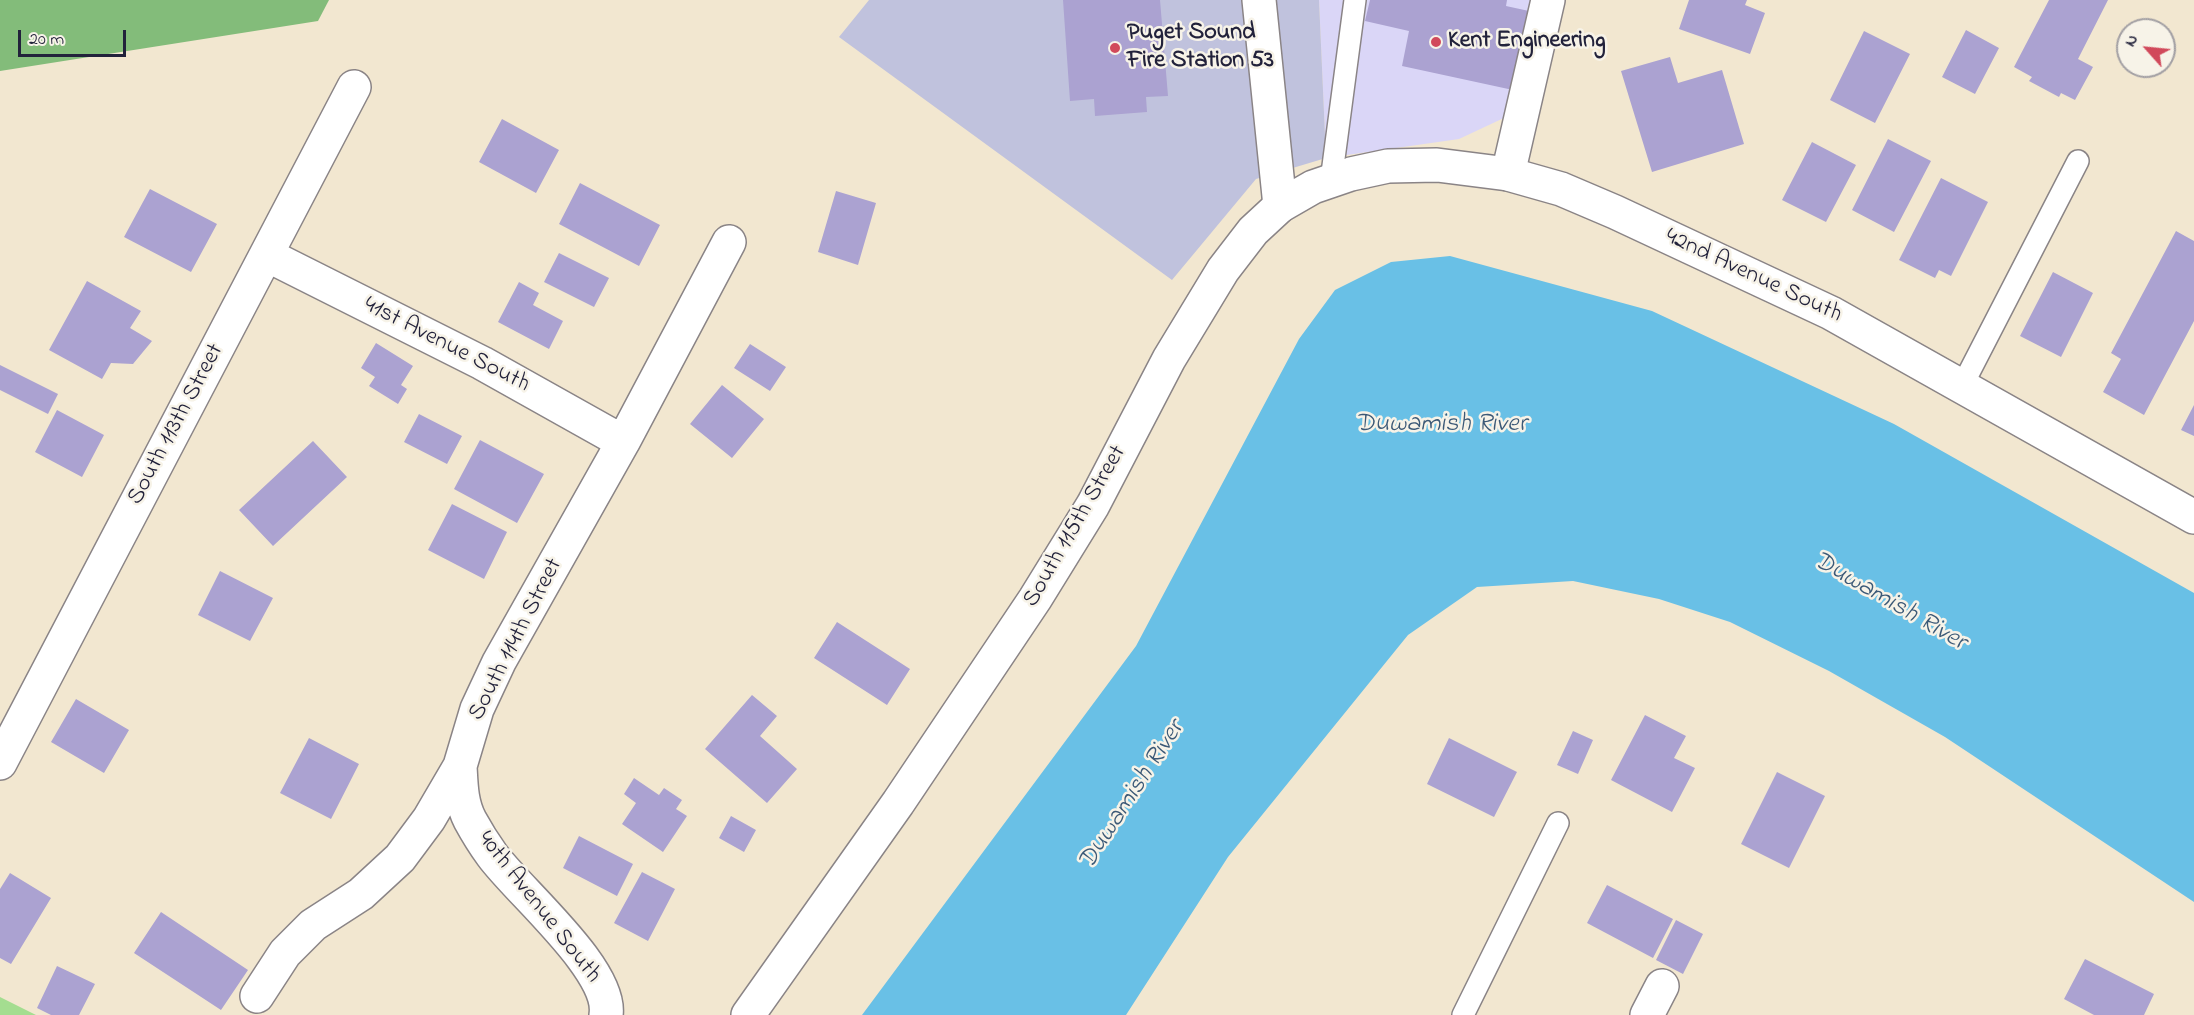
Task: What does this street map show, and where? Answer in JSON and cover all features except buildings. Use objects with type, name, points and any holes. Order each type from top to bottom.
[{"type":"street","points":[[1259,0],[1280,206]]},
{"type":"street","points":[[1508,174],[1548,0]]},
{"type":"street","name":"South 113th Street","points":[[0,763],[354,87]]},
{"type":"street","name":"42nd Avenue South","points":[[1280,206],[1312,188],[1351,174],[1388,166],[1437,165],[1508,174],[1561,189],[1831,313],[2194,517]]},
{"type":"street","name":"South 115th Street","points":[[748,1015],[898,803],[1035,599],[1093,505],[1169,359],[1223,270],[1253,231],[1280,206]]},
{"type":"street","name":"South 114th Street","points":[[257,996],[285,953],[312,925],[361,894],[400,858],[429,819],[460,766],[477,709],[499,662],[623,442],[729,242]]},
{"type":"street","name":"41st Avenue South","points":[[267,255],[482,363],[623,442]]},
{"type":"street","name":"40th Avenue South","points":[[460,766],[461,794],[469,818],[492,855],[586,960],[602,988],[606,1015]]},
{"type":"street","points":[[1647,1015],[1662,986]]},
{"type":"lane","points":[[1331,181],[1355,0]]},
{"type":"lane","points":[[1962,386],[2078,161]]},
{"type":"lane","points":[[1463,1015],[1558,823]]},
{"type":"shaded area","name":"Puget Sound Fire Station 53","points":[[869,0],[1319,0],[1326,158],[1256,179],[1172,280],[839,37]]},
{"type":"shaded area","points":[[1319,0],[1532,0],[1506,117],[1459,139],[1326,158]]},
{"type":"green space","points":[[0,0],[329,0],[318,21],[0,71]]},
{"type":"green space","points":[[0,997],[36,1015],[0,1015]]},
{"type":"water","name":"Duwamish River","points":[[1450,256],[1652,311],[1894,424],[2194,593],[2194,902],[1945,737],[1829,671],[1730,622],[1659,599],[1573,581],[1477,587],[1408,635],[1228,857],[1126,1015],[862,1015],[1136,646],[1299,339],[1335,290],[1391,262]]},
{"type":"place","name":"Kent Engineering","points":[[1436,42]]},
{"type":"place","name":"Puget Sound Fire Station 53","points":[[1115,48]]}]
